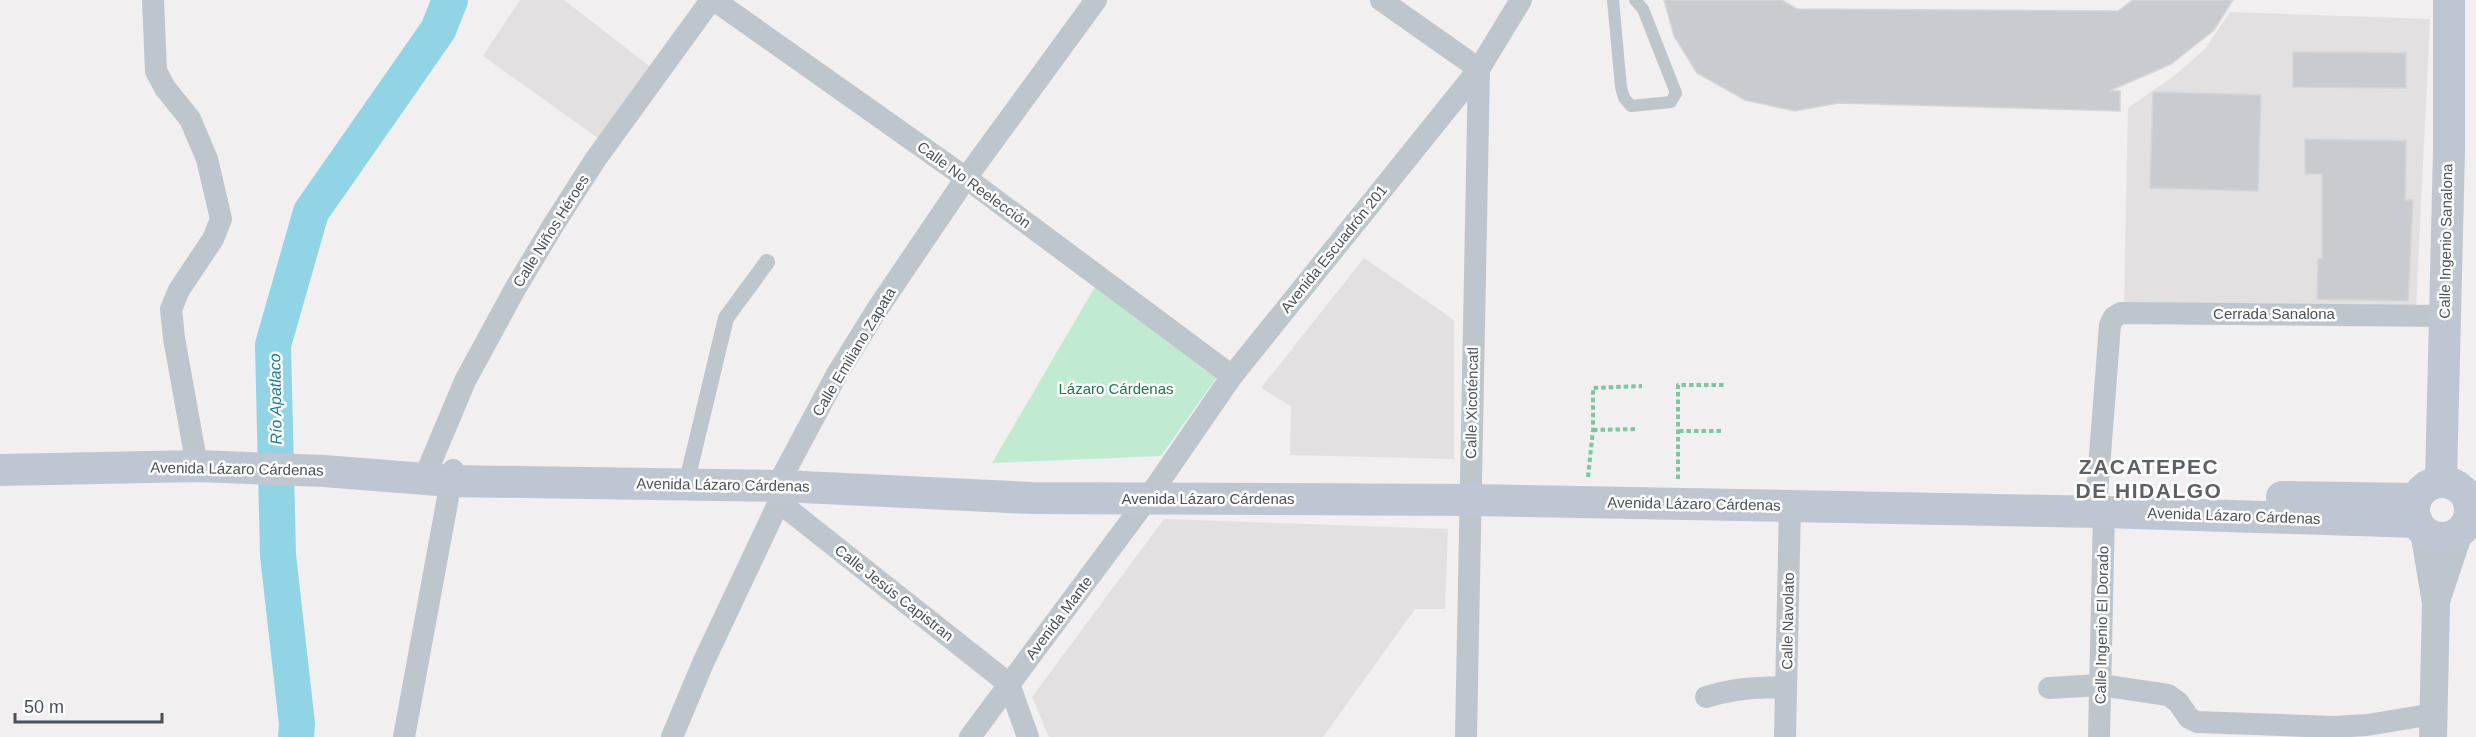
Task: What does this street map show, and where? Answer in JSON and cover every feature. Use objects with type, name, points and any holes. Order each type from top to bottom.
[{"type":"main road","name":"Calle Ingenio Sanalona","points":[[2425,508],[2444,315],[2449,151],[2449,0]]},
{"type":"main road","name":"Avenida Lázaro Cárdenas","points":[[0,454],[322,466],[439,475],[781,488],[1471,492],[1790,506],[1953,500]]},
{"type":"main road","name":"Avenida Lázaro Cárdenas","points":[[0,470],[205,462]]},
{"type":"main road","name":"Avenida Lázaro Cárdenas","points":[[439,475],[688,472],[781,488]]},
{"type":"main road","name":"Avenida Lázaro Cárdenas","points":[[1471,492],[1587,484],[1678,486],[1953,500],[2425,508],[2441,538],[2459,532]]},
{"type":"main road","points":[[2425,508],[2454,484],[2472,499],[2470,517],[2459,532]]},
{"type":"street","points":[[153,0],[156,71],[194,129],[207,159],[221,219],[213,239],[179,290],[171,309],[174,338],[205,462]]},
{"type":"street","name":"Calle No Reelección","points":[[712,0],[966,178],[1232,376]]},
{"type":"street","name":"Calle Niños Héroes","points":[[404,737],[439,475],[465,381],[515,289],[595,160],[712,0]]},
{"type":"street","name":"Calle Emiliano Zapata","points":[[672,737],[781,488],[837,374],[876,311],[966,178],[1096,0]]},
{"type":"street","points":[[1381,0],[1479,69]]},
{"type":"street","name":"Avenida Escuadrón 201","points":[[1153,490],[1232,376],[1479,69],[1521,0]]},
{"type":"street","name":"Calle Xicoténcatl","points":[[1466,737],[1479,69]]},
{"type":"street","points":[[688,472],[726,318],[767,262]]},
{"type":"street","name":"Cerrada Sanalona","points":[[2110,325],[2114,317],[2121,313],[2444,315]]},
{"type":"street","name":"Calle Ingenio El Dorado","points":[[2099,737],[2101,503],[2110,325]]},
{"type":"street","name":"Calle Jesús Capistran","points":[[781,488],[1009,684]]},
{"type":"street","name":"Avenida Mante","points":[[970,737],[1153,490]]},
{"type":"street","name":"Calle Navolato","points":[[1785,737],[1790,506]]},
{"type":"street","name":"Calle Ingenio Sanalona","points":[[2425,508],[2436,603],[2434,725]]},
{"type":"street","name":"Calle Ingenio Sanalona","points":[[2436,603],[2459,532]]},
{"type":"street","points":[[1009,684],[1028,737]]},
{"type":"street","points":[[2049,688],[2101,685],[2168,695],[2178,702],[2189,718],[2197,722],[2350,727],[2434,725]]},
{"type":"street","points":[[1706,697],[1727,690],[1754,686],[1786,688]]},
{"type":"lane","points":[[1613,0],[1624,98],[1631,106],[1671,102],[1676,93],[1643,9],[1635,0]]},
{"type":"path","points":[[1678,486],[1678,385],[1726,385]]},
{"type":"path","points":[[1587,484],[1593,430],[1593,388],[1642,386]]},
{"type":"path","points":[[1593,430],[1638,429]]},
{"type":"path","points":[[1679,431],[1722,431]]},
{"type":"shaded area","points":[[520,0],[564,0],[653,69],[602,141],[483,56]]},
{"type":"shaded area","points":[[2230,12],[2430,19],[2416,308],[2124,306],[2128,108],[2174,76],[2205,49]]},
{"type":"shaded area","points":[[1364,258],[1454,320],[1454,459],[1290,455],[1291,406],[1261,388]]},
{"type":"shaded area","points":[[1164,519],[1448,529],[1445,609],[1415,609],[1323,737],[1049,737],[1032,697]]},
{"type":"green space","name":"Lázaro Cárdenas","points":[[1096,285],[1217,377],[1161,456],[992,463]]},
{"type":"building","points":[[1664,0],[1782,0],[1797,9],[2118,11],[2133,0],[2233,0],[2214,30],[2171,64],[2109,91],[2120,91],[2120,111],[1838,103],[1795,111],[1745,100],[1697,73],[1674,36]]},
{"type":"building","points":[[2293,52],[2406,53],[2406,88],[2293,87]]},
{"type":"building","points":[[2153,92],[2261,95],[2258,191],[2150,188]]},
{"type":"building","points":[[2305,139],[2406,141],[2405,200],[2413,200],[2408,301],[2317,299],[2318,259],[2322,259],[2322,174],[2305,174]]},
{"type":"waterway","name":"Río Apatlaco","points":[[296,737],[297,724],[278,555],[273,345],[311,212],[438,30],[450,0]]},
{"type":"district","name":"ZACATEPEC DE HIDALGO","points":[[2149,479]]}]
